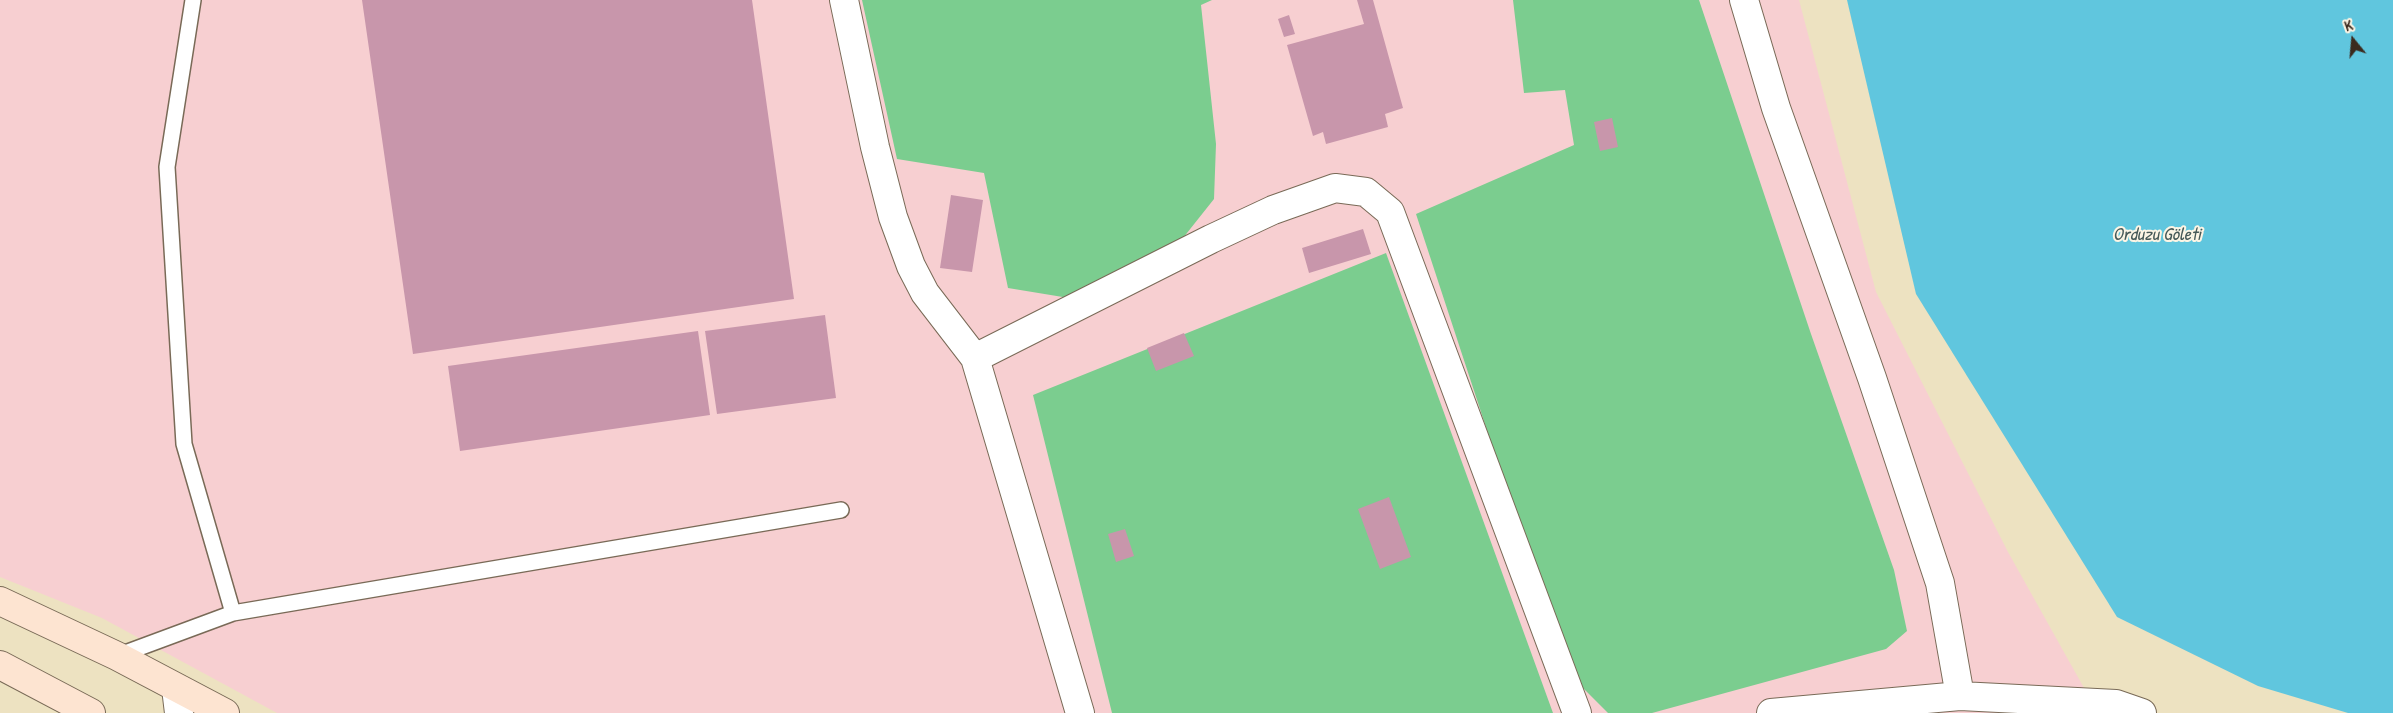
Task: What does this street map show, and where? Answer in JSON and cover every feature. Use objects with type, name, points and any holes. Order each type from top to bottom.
[{"type":"street","points":[[844,0],[874,147],[893,217],[908,258],[925,293],[975,358],[1080,713]]},
{"type":"street","points":[[1744,0],[1776,108],[1872,378],[1940,583],[1960,696]]},
{"type":"street","points":[[975,358],[1273,210],[1335,188],[1366,192],[1390,212],[1577,713]]},
{"type":"street","points":[[0,601],[117,656],[177,700],[225,713]]},
{"type":"street","points":[[0,665],[91,713]]},
{"type":"street","points":[[1771,713],[1960,696],[2116,704],[2142,713]]},
{"type":"lane","points":[[192,0],[168,167],[184,444],[233,613]]},
{"type":"lane","points":[[117,656],[233,613],[842,510]]},
{"type":"shaded area","points":[[0,0],[1799,0],[1876,292],[2008,552],[2098,713],[277,713],[102,618],[0,577]]},
{"type":"green space","points":[[862,0],[1212,0],[1201,5],[1216,144],[1214,199],[1183,238],[1081,300],[1008,288],[984,173],[897,159]]},
{"type":"green space","points":[[1513,0],[1699,0],[1811,334],[1894,570],[1907,631],[1886,649],[1652,713],[1608,713],[1566,671],[1416,214],[1574,145],[1565,90],[1524,93]]},
{"type":"green space","points":[[1386,253],[1553,713],[1112,713],[1033,395]]},
{"type":"water","name":"Orduzu Göleti","points":[[1847,0],[2393,0],[2393,713],[2348,713],[2258,686],[2117,617],[1916,294]]},
{"type":"building","points":[[362,0],[752,0],[794,299],[413,354]]},
{"type":"building","points":[[1357,0],[1373,0],[1403,108],[1385,114],[1388,127],[1326,144],[1323,132],[1313,136],[1287,45],[1364,24]]},
{"type":"building","points":[[1289,15],[1295,34],[1284,37],[1278,19]]},
{"type":"building","points":[[1612,118],[1618,147],[1600,151],[1594,122]]},
{"type":"building","points":[[951,195],[983,200],[972,272],[940,268]]},
{"type":"building","points":[[1363,229],[1371,254],[1309,273],[1302,248]]},
{"type":"building","points":[[825,315],[836,398],[717,414],[705,331]]},
{"type":"building","points":[[698,331],[710,415],[460,451],[448,366]]},
{"type":"building","points":[[1184,333],[1194,356],[1156,371],[1147,348]]},
{"type":"building","points":[[1389,497],[1411,557],[1380,569],[1358,509]]},
{"type":"building","points":[[1125,529],[1134,556],[1116,562],[1108,534]]}]
